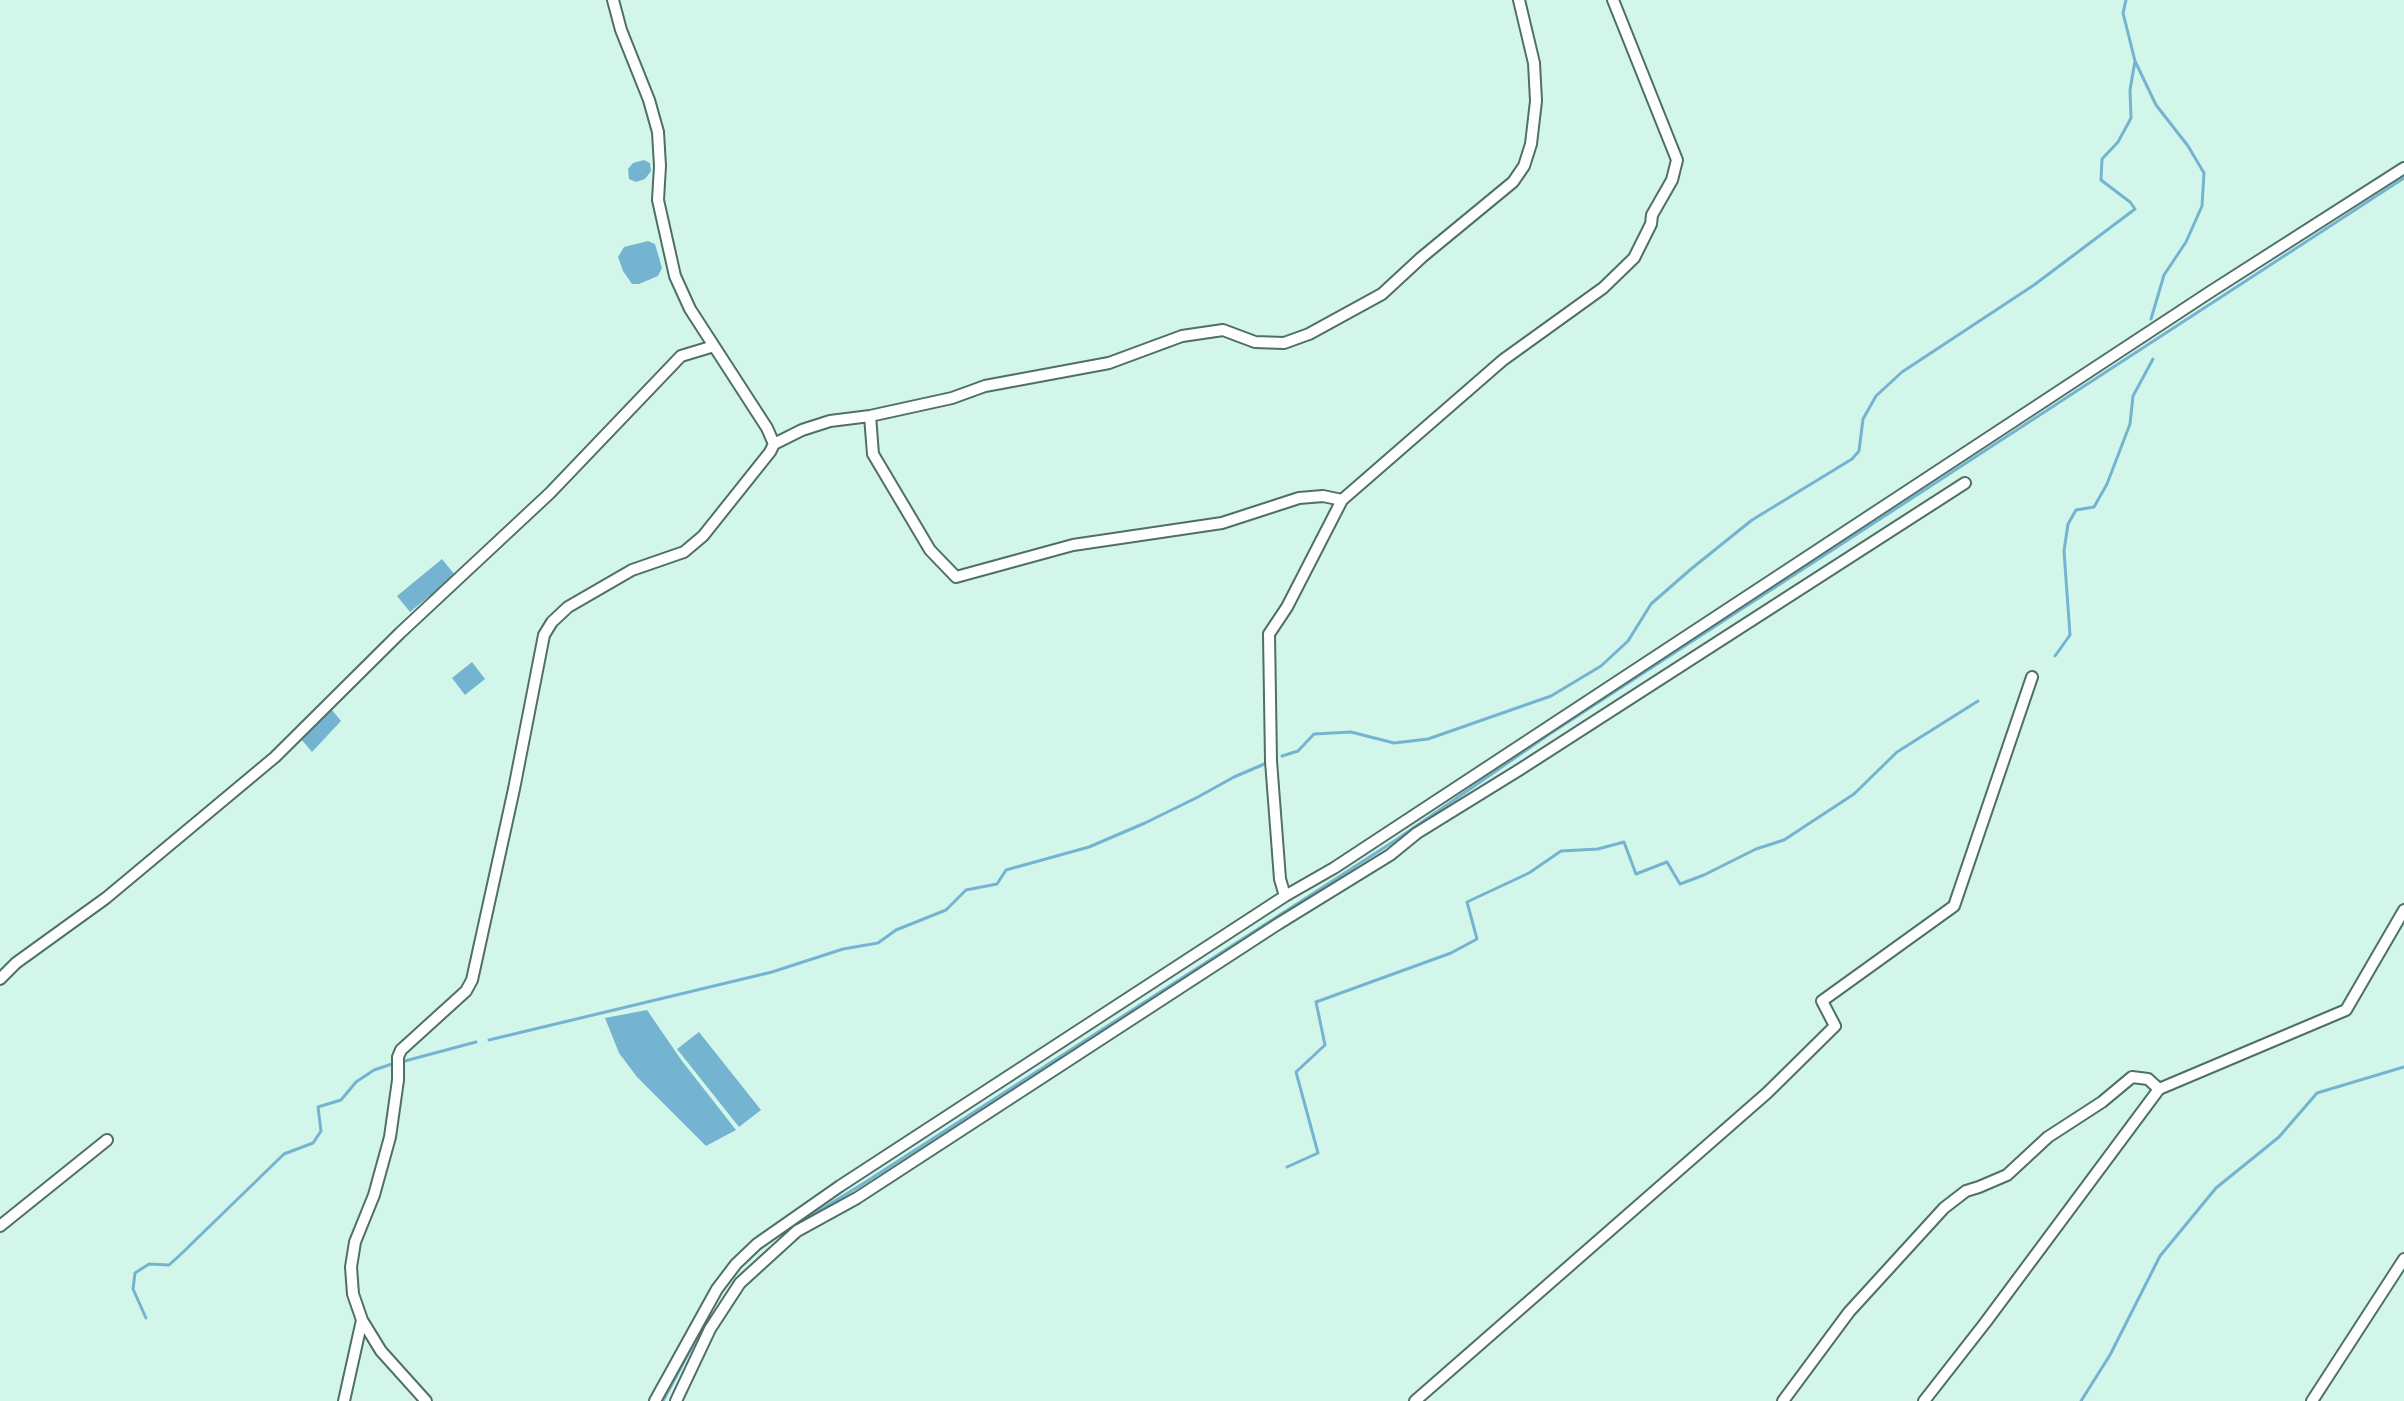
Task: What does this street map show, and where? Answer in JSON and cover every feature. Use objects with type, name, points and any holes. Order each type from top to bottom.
[{"type":"street","points":[[613,0],[621,30],[649,100],[658,132],[660,166],[658,200],[675,276],[690,309],[767,428],[774,444]]},
{"type":"street","points":[[426,1401],[381,1351],[362,1320],[353,1294],[351,1267],[355,1242],[374,1195],[390,1137],[398,1080],[398,1057],[401,1050],[466,992],[472,980],[514,789],[544,635],[552,622],[568,607],[632,570],[684,552],[703,536],[770,453],[774,444],[802,430],[830,421],[870,416],[952,398],[986,386],[1108,363],[1173,339],[1202,332],[1223,330],[1255,342],[1284,343],[1308,334],[1382,294],[1422,257],[1513,182],[1524,166],[1531,144],[1536,101],[1534,63],[1519,0]]},
{"type":"street","points":[[1285,896],[1280,879],[1271,761],[1269,634],[1287,607],[1342,500],[1503,360],[1603,288],[1634,258],[1652,224],[1652,215],[1672,180],[1677,160],[1613,0]]},
{"type":"street","points":[[655,1401],[717,1289],[736,1264],[757,1244],[840,1186],[1285,896],[1334,868],[2200,298],[2404,168]]},
{"type":"street","points":[[0,979],[16,963],[106,898],[275,757],[400,633],[550,493],[681,356],[714,346]]},
{"type":"street","points":[[870,416],[873,454],[930,550],[956,577],[1073,545],[1222,523],[1299,498],[1323,496],[1342,500]]},
{"type":"street","points":[[676,1401],[710,1329],[740,1282],[797,1231],[857,1198],[1278,924],[1390,855],[1417,833],[1519,770],[1965,483]]},
{"type":"street","points":[[1415,1401],[1775,1085],[1835,1026],[1822,1001],[1954,906],[2032,677]]},
{"type":"street","points":[[1924,1401],[2159,1089],[2346,1010],[2404,910]]},
{"type":"street","points":[[1783,1401],[1849,1312],[1944,1208],[1966,1191],[2007,1175],[2048,1137],[2102,1102],[2132,1077],[2148,1079],[2159,1089]]},
{"type":"street","points":[[0,1226],[106,1140]]},
{"type":"street","points":[[2312,1401],[2404,1259]]},
{"type":"street","points":[[344,1401],[362,1320]]},
{"type":"water","points":[[644,160],[650,163],[651,171],[645,179],[636,182],[629,179],[628,169],[633,163]]},
{"type":"water","points":[[648,241],[655,244],[662,268],[658,276],[639,284],[632,284],[623,271],[618,257],[624,247]]},
{"type":"water","points":[[442,559],[455,575],[410,612],[397,596]]},
{"type":"water","points":[[472,662],[485,679],[465,695],[452,678]]},
{"type":"water","points":[[332,710],[341,721],[312,752],[301,739]]},
{"type":"water","points":[[647,1010],[682,1061],[736,1130],[706,1146],[637,1077],[619,1053],[605,1018]]},
{"type":"water","points":[[699,1032],[761,1110],[739,1127],[677,1049]]},
{"type":"waterway","points":[[2126,0],[2123,13],[2135,61],[2156,105],[2188,146],[2204,173],[2202,206],[2186,242],[2164,275],[2151,319]]},
{"type":"waterway","points":[[1282,756],[1298,751],[1314,734],[1351,732],[1394,743],[1428,739],[1551,696],[1601,666],[1628,641],[1651,604],[1691,569],[1752,520],[1852,459],[1859,451],[1863,419],[1876,396],[1902,372],[2034,285],[2135,209],[2130,202],[2101,180],[2102,159],[2118,142],[2131,118],[2130,90],[2135,61]]},
{"type":"waterway","points":[[774,1238],[861,1185],[1396,840],[1548,735],[2404,178]]},
{"type":"waterway","points":[[2055,656],[2070,635],[2064,551],[2068,524],[2076,510],[2094,507],[2107,484],[2130,424],[2133,396],[2153,359]]},
{"type":"waterway","points":[[1287,1167],[1318,1153],[1296,1072],[1325,1045],[1316,1002],[1451,953],[1477,939],[1467,902],[1529,873],[1561,851],[1598,849],[1624,842],[1636,874],[1667,862],[1680,884],[1704,875],[1756,849],[1784,840],[1854,794],[1897,752],[1978,701]]},
{"type":"waterway","points":[[489,1040],[772,972],[843,949],[878,943],[896,930],[946,910],[966,890],[997,884],[1006,870],[1089,847],[1145,823],[1234,777],[1269,762]]},
{"type":"waterway","points":[[401,1062],[476,1042]]},
{"type":"waterway","points":[[146,1318],[133,1289],[135,1273],[149,1264],[169,1265],[284,1154],[313,1143],[321,1131],[318,1107],[341,1100],[356,1082],[374,1070],[395,1063]]},
{"type":"waterway","points":[[2081,1401],[2110,1355],[2160,1256],[2216,1188],[2279,1137],[2317,1093],[2404,1067]]},
{"type":"waterway","points":[[663,1401],[703,1326]]}]
